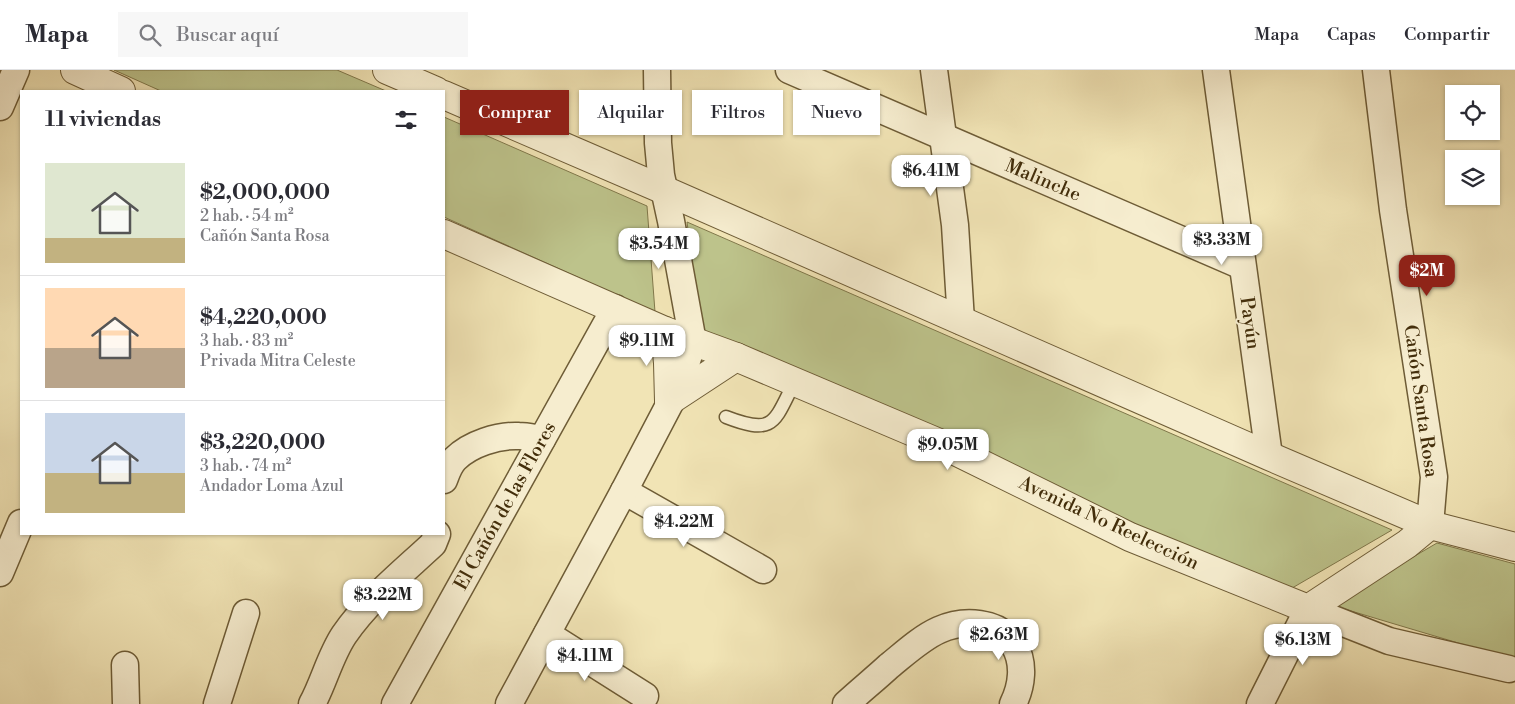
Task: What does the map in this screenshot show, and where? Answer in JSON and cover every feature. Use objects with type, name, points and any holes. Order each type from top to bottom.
[{"type":"street","points":[[0,107],[16,70]]},
{"type":"street","points":[[75,70],[119,90]]},
{"type":"street","points":[[387,70],[434,90]]},
{"type":"street","points":[[509,704],[624,491],[682,376],[693,342],[661,175],[658,143],[658,70]]},
{"type":"street","name":"Malinche","points":[[789,70],[1242,266]]},
{"type":"street","points":[[934,70],[955,225],[962,321]]},
{"type":"street","name":"Payún","points":[[1216,70],[1269,456]]},
{"type":"street","name":"Cañón Santa Rosa","points":[[1376,70],[1393,210],[1434,477],[1430,525]]},
{"type":"street","points":[[445,95],[1430,525],[1515,546]]},
{"type":"street","name":"Avenida No Reelección","points":[[445,234],[665,331],[795,381],[939,443],[1130,537],[1308,609]]},
{"type":"street","name":"El Cañón de las Flores","points":[[395,704],[615,308]]},
{"type":"street","points":[[665,331],[669,401]]},
{"type":"street","points":[[669,401],[736,357]]},
{"type":"street","points":[[445,478],[454,460],[476,446],[506,437],[520,436],[542,439]]},
{"type":"street","points":[[624,491],[763,570]]},
{"type":"street","points":[[0,573],[20,525]]},
{"type":"street","points":[[1260,704],[1308,609],[1408,544],[1430,525]]},
{"type":"street","points":[[312,704],[333,654],[344,635],[388,586],[433,544],[437,535]]},
{"type":"street","points":[[1308,609],[1389,641],[1509,669]]},
{"type":"street","points":[[217,704],[246,613]]},
{"type":"street","points":[[846,704],[905,653],[927,637],[939,630],[956,625],[975,623],[1000,630],[1015,646],[1020,657],[1022,669],[1020,685],[1014,704]]},
{"type":"street","points":[[546,634],[645,696]]},
{"type":"street","points":[[125,665],[126,704]]},
{"type":"lane","points":[[726,417],[755,426],[768,424],[779,412],[795,381]]},
{"type":"green space","points":[[114,70],[337,70],[384,90],[159,90]]},
{"type":"green space","points":[[445,117],[460,124],[460,135],[485,135],[647,206],[655,312],[445,217]]},
{"type":"green space","points":[[687,222],[1392,530],[1287,591],[701,332]]},
{"type":"green space","points":[[1437,543],[1515,564],[1515,660],[1331,605]]}]
